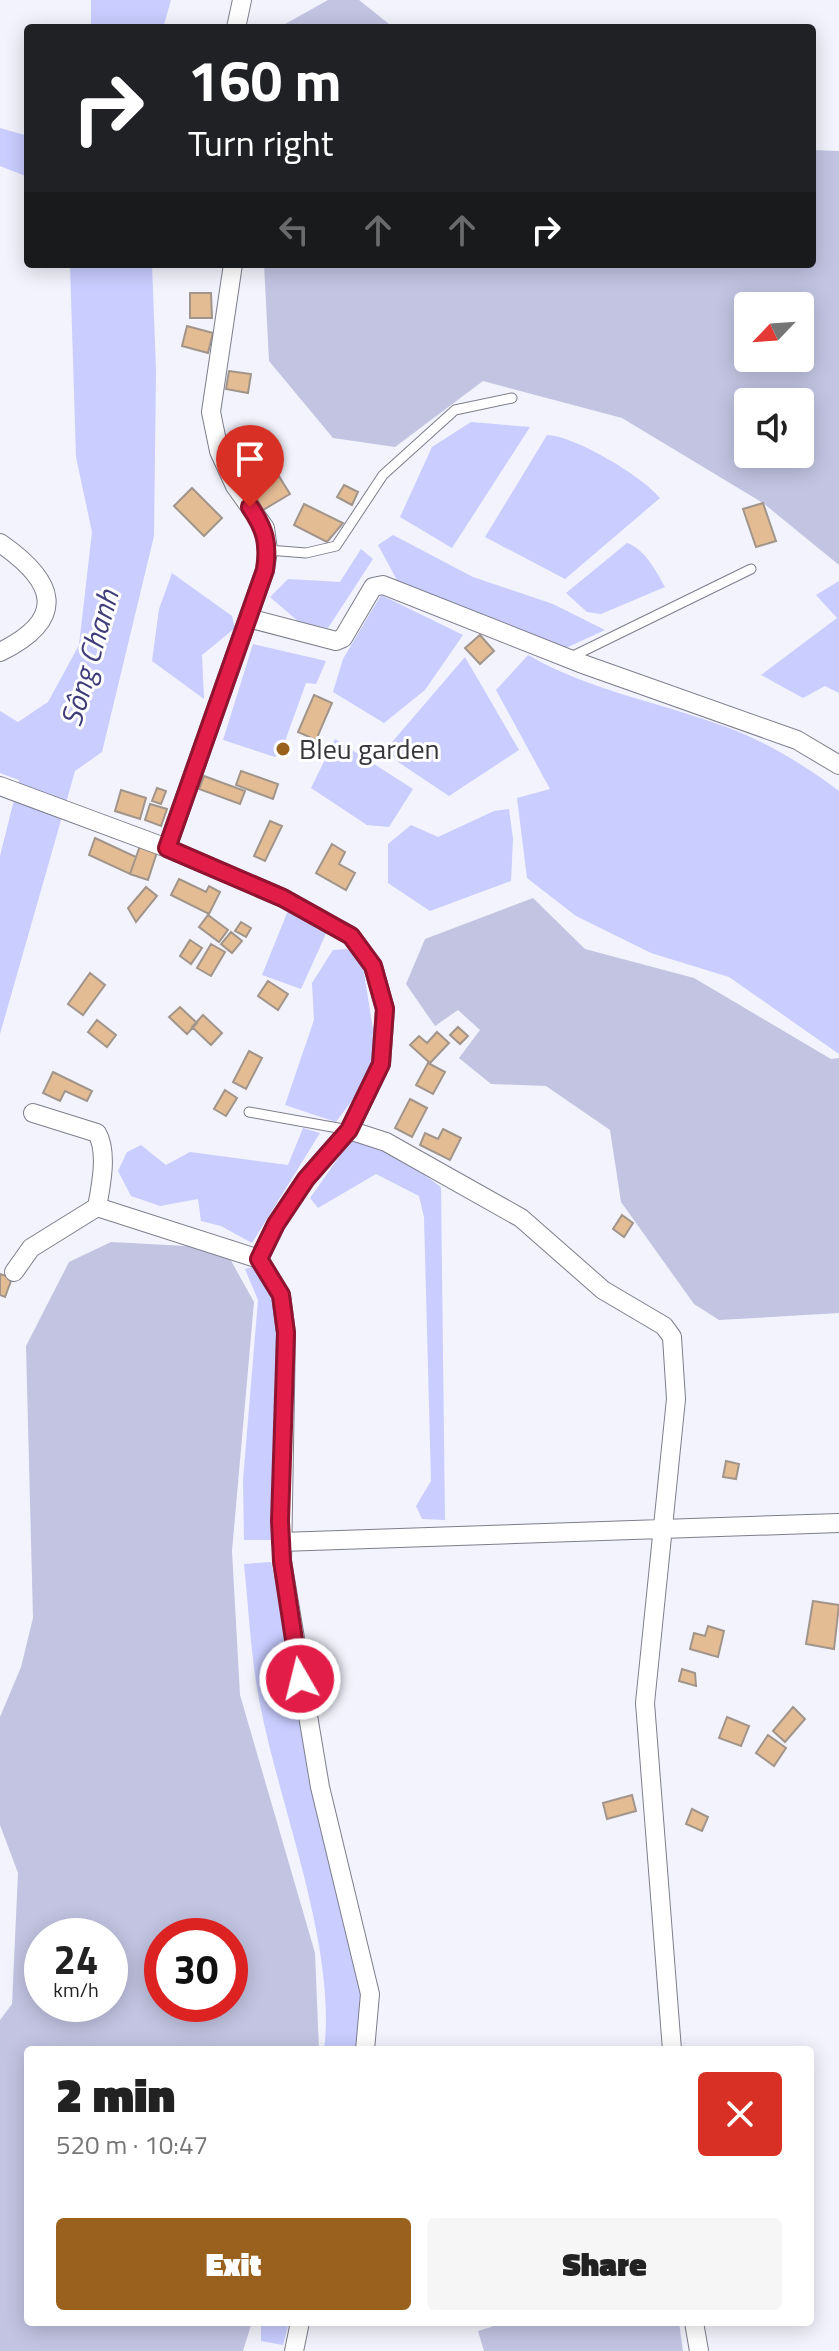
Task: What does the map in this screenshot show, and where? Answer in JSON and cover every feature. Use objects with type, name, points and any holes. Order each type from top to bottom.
[{"type":"street","points":[[237,24],[242,0]]},
{"type":"street","points":[[167,848],[248,618],[268,550],[265,528],[235,486],[219,451],[211,412],[232,268]]},
{"type":"street","points":[[0,543],[34,569],[44,584],[46,598],[38,623],[15,645],[0,652]]},
{"type":"street","points":[[248,618],[336,641],[343,638],[373,587],[383,585],[568,659],[797,740],[839,765]]},
{"type":"street","points":[[0,786],[167,848],[283,898],[351,936],[373,966],[385,1009],[381,1064],[349,1130],[306,1179],[276,1224],[259,1259]]},
{"type":"street","points":[[33,1113],[97,1133],[102,1144],[97,1207]]},
{"type":"street","points":[[349,1130],[386,1142],[521,1218],[603,1290],[664,1326],[672,1337],[676,1355],[676,1399],[645,1703],[672,2046]]},
{"type":"street","points":[[14,1272],[31,1248],[97,1207],[259,1259],[281,1295],[286,1333],[281,1542],[317,1774],[370,1994],[365,2046]]},
{"type":"street","points":[[281,1542],[839,1523]]},
{"type":"street","points":[[294,2351],[299,2326]]},
{"type":"street","points":[[695,2326],[699,2351]]},
{"type":"lane","points":[[268,550],[306,553],[336,546],[383,475],[455,410],[512,398]]},
{"type":"lane","points":[[568,659],[751,569]]},
{"type":"lane","points":[[249,1112],[349,1130]]},
{"type":"shaded area","points":[[328,0],[359,0],[389,24],[285,24]]},
{"type":"shaded area","points":[[816,150],[839,151],[839,565],[763,503],[622,418],[483,381],[395,447],[333,438],[269,361],[264,268],[816,268]]},
{"type":"shaded area","points":[[533,898],[585,949],[694,978],[831,1059],[839,1058],[839,1313],[719,1320],[694,1304],[621,1202],[610,1130],[546,1086],[491,1084],[459,1058],[480,1030],[458,1010],[435,1026],[406,984],[425,939]]},
{"type":"shaded area","points":[[111,1242],[224,1248],[254,1302],[232,1551],[240,1695],[315,1953],[319,2046],[24,2046],[24,2326],[251,2326],[243,2351],[0,2351],[0,2020],[12,2004],[18,1873],[0,1825],[0,1717],[21,1667],[33,1618],[26,1346],[69,1262]]},
{"type":"shaded area","points":[[494,2326],[680,2326],[683,2351],[484,2351],[478,2331]]},
{"type":"water","points":[[91,0],[171,0],[164,24],[91,24]]},
{"type":"water","points":[[0,128],[24,135],[24,175],[0,166]]},
{"type":"water","name":"Sông Chanh","points":[[70,268],[152,268],[156,370],[154,536],[102,752],[75,771],[0,1034],[0,856],[19,780],[0,773],[0,711],[18,722],[48,702],[79,645],[92,532],[76,457]]},
{"type":"water","points":[[471,422],[530,427],[452,548],[400,517],[432,447]]},
{"type":"water","points":[[547,435],[574,442],[607,459],[639,479],[660,498],[565,579],[485,537]]},
{"type":"water","points":[[393,535],[473,577],[553,604],[605,630],[566,648],[398,582],[378,545]]},
{"type":"water","points":[[627,543],[645,555],[665,587],[601,614],[587,612],[566,593]]},
{"type":"water","points":[[361,549],[373,559],[328,628],[299,622],[270,597],[288,579],[340,582]]},
{"type":"water","points":[[172,573],[232,616],[235,628],[202,655],[204,699],[152,661],[159,609]]},
{"type":"water","points":[[839,581],[839,693],[825,686],[803,698],[761,675],[837,618],[816,595]]},
{"type":"water","points":[[381,595],[463,635],[425,690],[384,723],[333,692],[343,659]]},
{"type":"water","points":[[253,644],[326,661],[316,684],[306,683],[280,755],[275,757],[223,740]]},
{"type":"water","points":[[528,655],[600,687],[701,718],[755,739],[813,772],[839,791],[839,1054],[729,977],[651,953],[576,916],[527,878],[517,798],[550,789],[496,690]]},
{"type":"water","points":[[465,657],[519,750],[449,796],[398,762],[387,748]]},
{"type":"water","points":[[335,739],[413,789],[389,827],[367,825],[311,788]]},
{"type":"water","points":[[509,809],[513,839],[511,881],[430,911],[388,883],[388,844],[411,825],[438,837],[494,811]]},
{"type":"water","points":[[293,910],[329,927],[301,989],[262,975],[287,913]]},
{"type":"water","points":[[347,949],[362,960],[376,1049],[368,1079],[336,1122],[285,1105],[314,1020],[312,983],[333,950]]},
{"type":"water","points":[[303,1128],[320,1133],[252,1243],[221,1226],[201,1221],[198,1199],[160,1206],[131,1196],[118,1171],[127,1152],[141,1145],[166,1165],[190,1152],[288,1165]]},
{"type":"water","points":[[351,1140],[392,1151],[441,1187],[445,1520],[422,1519],[416,1506],[431,1481],[424,1217],[419,1196],[376,1174],[318,1208],[310,1198]]},
{"type":"water","points":[[253,1267],[270,1285],[278,1318],[271,1540],[244,1540],[243,1480],[258,1300],[245,1269]]},
{"type":"water","points":[[271,1562],[360,1988],[364,2020],[358,2046],[324,2046],[326,2010],[315,1924],[258,1691],[244,1564]]},
{"type":"water","points":[[261,2326],[288,2326],[283,2345],[261,2341]]},
{"type":"building","points":[[190,293],[211,293],[212,318],[190,318]]},
{"type":"building","points":[[187,326],[213,333],[208,353],[182,346]]},
{"type":"building","points":[[229,371],[251,374],[248,393],[226,389]]},
{"type":"building","points":[[234,436],[249,437],[248,444],[269,446],[268,462],[232,458]]},
{"type":"building","points":[[272,465],[290,494],[263,510],[246,480]]},
{"type":"building","points":[[344,485],[358,492],[352,505],[337,497]]},
{"type":"building","points":[[192,488],[222,518],[204,536],[174,506]]},
{"type":"building","points":[[763,503],[776,541],[756,547],[743,509]]},
{"type":"building","points":[[304,504],[343,523],[327,542],[294,525]]},
{"type":"building","points":[[480,635],[494,651],[480,664],[465,648]]},
{"type":"building","points":[[314,695],[332,703],[316,740],[298,732]]},
{"type":"building","points":[[241,771],[278,784],[273,799],[236,785]]},
{"type":"building","points":[[204,776],[245,791],[240,804],[199,789]]},
{"type":"building","points":[[157,788],[166,791],[161,804],[152,801]]},
{"type":"building","points":[[121,790],[146,798],[140,819],[115,811]]},
{"type":"building","points":[[150,804],[167,809],[161,826],[145,820]]},
{"type":"building","points":[[270,821],[282,826],[265,861],[254,856]]},
{"type":"building","points":[[95,838],[136,857],[130,874],[89,855]]},
{"type":"building","points":[[141,843],[158,849],[148,880],[130,874]]},
{"type":"building","points":[[332,844],[345,852],[339,864],[355,873],[346,890],[316,873]]},
{"type":"building","points":[[179,879],[206,892],[209,886],[220,892],[209,914],[171,895]]},
{"type":"building","points":[[146,887],[157,896],[136,922],[128,908]]},
{"type":"building","points":[[208,915],[228,930],[219,942],[199,927]]},
{"type":"building","points":[[241,922],[251,928],[246,937],[235,931]]},
{"type":"building","points":[[231,932],[242,941],[232,953],[221,944]]},
{"type":"building","points":[[190,940],[202,948],[191,964],[180,956]]},
{"type":"building","points":[[211,944],[225,952],[211,976],[197,968]]},
{"type":"building","points":[[90,973],[105,985],[83,1015],[68,1004]]},
{"type":"building","points":[[268,981],[288,994],[278,1010],[258,996]]},
{"type":"building","points":[[180,1007],[197,1023],[187,1034],[169,1017]]},
{"type":"building","points":[[203,1015],[222,1033],[211,1045],[192,1027]]},
{"type":"building","points":[[97,1020],[116,1035],[107,1047],[88,1032]]},
{"type":"building","points":[[458,1027],[468,1036],[460,1044],[450,1035]]},
{"type":"building","points":[[437,1032],[449,1043],[430,1063],[410,1045],[419,1036],[427,1043]]},
{"type":"building","points":[[249,1051],[262,1058],[246,1089],[233,1082]]},
{"type":"building","points":[[428,1063],[445,1072],[433,1094],[416,1085]]},
{"type":"building","points":[[53,1072],[92,1091],[87,1101],[65,1091],[60,1101],[43,1093]]},
{"type":"building","points":[[225,1090],[237,1098],[226,1116],[214,1109]]},
{"type":"building","points":[[410,1099],[427,1108],[412,1137],[395,1128]]},
{"type":"building","points":[[443,1129],[461,1138],[450,1160],[420,1145],[425,1133],[438,1139]]},
{"type":"building","points":[[622,1215],[633,1223],[624,1237],[613,1229]]},
{"type":"building","points":[[0,1274],[12,1278],[5,1297],[0,1295]]},
{"type":"building","points":[[726,1461],[739,1464],[736,1479],[723,1477]]},
{"type":"building","points":[[813,1601],[839,1605],[834,1649],[806,1644]]},
{"type":"building","points":[[708,1626],[724,1631],[718,1657],[690,1649],[694,1633],[705,1636]]},
{"type":"building","points":[[682,1669],[695,1673],[696,1686],[679,1681]]},
{"type":"building","points":[[793,1707],[805,1719],[785,1742],[773,1731]]},
{"type":"building","points":[[727,1717],[749,1726],[741,1746],[719,1738]]},
{"type":"building","points":[[768,1735],[786,1748],[774,1766],[756,1753]]},
{"type":"building","points":[[632,1795],[636,1811],[607,1819],[603,1803]]},
{"type":"building","points":[[692,1809],[708,1817],[702,1831],[686,1824]]},
{"type":"place","name":"Bleu garden","points":[[283,749]]},
{"type":"route","points":[[250,507],[265,528],[268,550],[265,570],[167,848],[283,898],[351,936],[373,966],[385,1009],[381,1064],[349,1130],[306,1179],[276,1224],[259,1259],[281,1295],[286,1333],[280,1521],[282,1561],[300,1679]]}]
